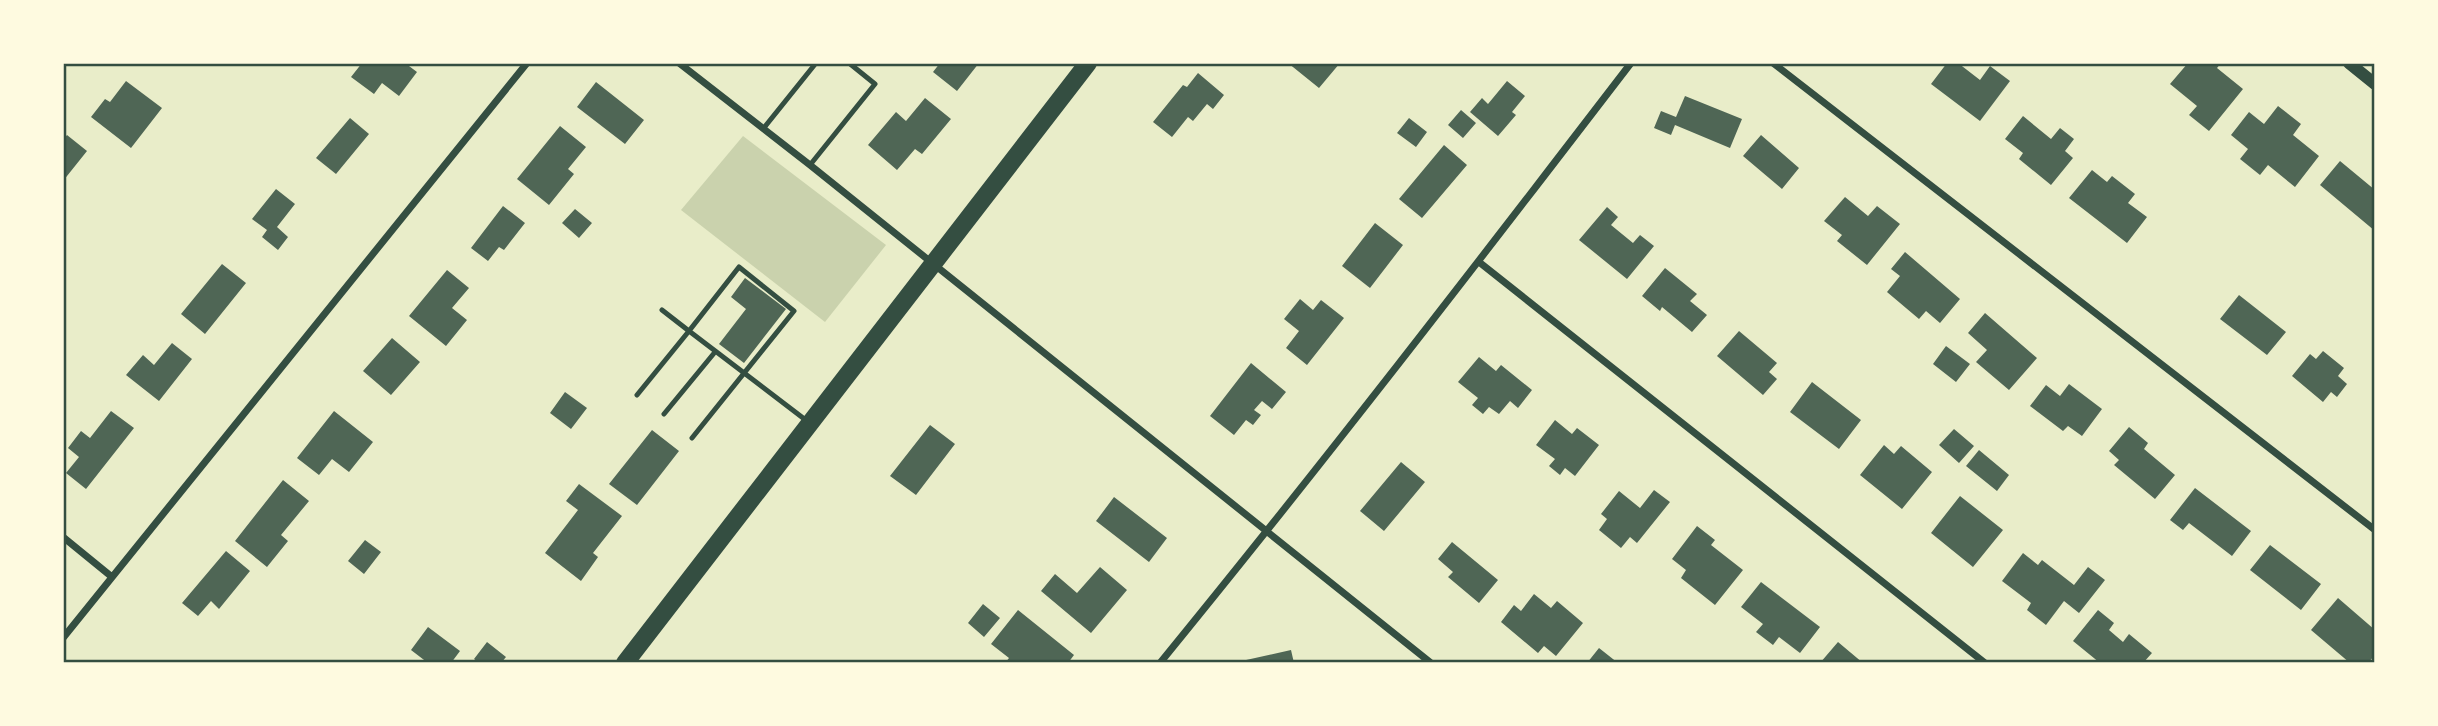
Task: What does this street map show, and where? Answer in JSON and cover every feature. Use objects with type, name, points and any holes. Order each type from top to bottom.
[{"type":"main road","points":[[625,663],[1088,63]]},
{"type":"street","points":[[63,638],[527,63]]},
{"type":"street","points":[[678,63],[810,165],[1432,663]]},
{"type":"street","points":[[1160,663],[1267,532],[1479,262],[1630,63]]},
{"type":"street","points":[[1773,63],[2375,530]]},
{"type":"street","points":[[2349,63],[2375,84]]},
{"type":"street","points":[[1479,262],[1985,663]]},
{"type":"street","points":[[63,537],[112,577]]},
{"type":"lane","points":[[764,129],[816,63]]},
{"type":"lane","points":[[810,165],[875,84],[849,63]]},
{"type":"lane","points":[[638,396],[739,267],[794,310],[692,438]]},
{"type":"lane","points":[[662,310],[809,423]]},
{"type":"lane","points":[[664,414],[715,352]]},
{"type":"green space","points":[[743,136],[886,245],[825,322],[681,210]]},
{"type":"building","points":[[362,63],[405,63],[417,72],[399,96],[382,83],[374,94],[351,77]]},
{"type":"building","points":[[940,63],[979,63],[957,91],[933,72]]},
{"type":"building","points":[[1288,63],[1340,63],[1319,88]]},
{"type":"building","points":[[1947,63],[1958,63],[1980,80],[1990,66],[2010,81],[1980,121],[1931,84]]},
{"type":"building","points":[[2188,63],[2221,63],[2217,68],[2243,89],[2209,131],[2189,115],[2197,106],[2170,84]]},
{"type":"building","points":[[1198,73],[1224,95],[1213,109],[1207,104],[1193,121],[1188,117],[1172,137],[1153,122],[1183,85],[1187,87]]},
{"type":"building","points":[[126,81],[162,108],[131,148],[91,117],[105,99],[110,102]]},
{"type":"building","points":[[1507,81],[1525,96],[1512,112],[1516,115],[1498,136],[1470,112],[1482,98],[1488,104]]},
{"type":"building","points":[[596,82],[644,120],[625,144],[577,107]]},
{"type":"building","points":[[1685,96],[1742,119],[1730,148],[1675,125],[1671,135],[1654,128],[1661,111],[1676,117]]},
{"type":"building","points":[[925,98],[951,119],[922,154],[915,149],[897,170],[868,145],[896,112],[906,121]]},
{"type":"building","points":[[2278,106],[2301,124],[2293,135],[2319,156],[2295,187],[2268,165],[2260,175],[2240,159],[2248,149],[2231,135],[2249,112],[2264,124]]},
{"type":"building","points":[[1461,110],[1476,123],[1463,138],[1448,125]]},
{"type":"building","points":[[2023,116],[2051,139],[2060,128],[2074,139],[2065,151],[2073,158],[2051,185],[2019,159],[2023,153],[2005,139]]},
{"type":"building","points":[[350,118],[369,134],[336,174],[316,158]]},
{"type":"building","points":[[1409,118],[1427,132],[1416,147],[1397,133]]},
{"type":"building","points":[[560,126],[586,147],[568,169],[574,174],[549,205],[517,179]]},
{"type":"building","points":[[67,135],[87,151],[63,181],[63,140]]},
{"type":"building","points":[[1761,135],[1799,168],[1782,189],[1743,156]]},
{"type":"building","points":[[1444,145],[1467,165],[1422,218],[1399,199]]},
{"type":"building","points":[[2340,161],[2375,190],[2375,231],[2320,185]]},
{"type":"building","points":[[2092,170],[2107,182],[2112,176],[2135,194],[2128,203],[2147,217],[2127,243],[2069,198]]},
{"type":"building","points":[[276,189],[295,204],[277,227],[288,237],[278,250],[262,237],[267,230],[252,219]]},
{"type":"building","points":[[1845,197],[1868,216],[1877,206],[1900,224],[1867,265],[1837,241],[1842,235],[1824,221]]},
{"type":"building","points":[[503,206],[525,223],[504,250],[499,247],[488,261],[471,248]]},
{"type":"building","points":[[1607,207],[1618,217],[1611,225],[1633,243],[1640,235],[1654,246],[1627,279],[1579,240]]},
{"type":"building","points":[[575,209],[592,223],[579,238],[562,223]]},
{"type":"building","points":[[1375,223],[1403,245],[1370,288],[1342,266]]},
{"type":"building","points":[[1905,252],[1960,299],[1940,323],[1926,311],[1919,319],[1887,292],[1900,276],[1891,269]]},
{"type":"building","points":[[222,264],[246,283],[205,334],[181,314]]},
{"type":"building","points":[[1665,268],[1697,294],[1690,301],[1707,315],[1692,332],[1662,307],[1660,311],[1642,296]]},
{"type":"building","points":[[447,270],[469,288],[452,308],[467,320],[446,346],[409,316]]},
{"type":"building","points":[[745,278],[786,309],[744,363],[719,344],[746,309],[731,297]]},
{"type":"building","points":[[2239,295],[2286,332],[2267,355],[2220,319]]},
{"type":"building","points":[[1300,299],[1313,310],[1321,300],[1344,318],[1307,365],[1286,348],[1299,331],[1284,319]]},
{"type":"building","points":[[1985,313],[2037,358],[2009,390],[1976,362],[1987,350],[1968,333]]},
{"type":"building","points":[[1739,331],[1777,363],[1769,372],[1777,379],[1763,395],[1717,356]]},
{"type":"building","points":[[392,338],[420,362],[391,395],[363,371]]},
{"type":"building","points":[[172,343],[192,359],[159,401],[126,375],[143,355],[154,365]]},
{"type":"building","points":[[1946,346],[1970,364],[1956,382],[1933,364]]},
{"type":"building","points":[[2323,351],[2344,368],[2338,376],[2347,384],[2337,397],[2331,392],[2323,402],[2292,376],[2310,354],[2316,359]]},
{"type":"building","points":[[1479,357],[1496,371],[1501,365],[1532,390],[1518,408],[1510,401],[1499,414],[1489,407],[1483,414],[1472,405],[1478,398],[1458,382]]},
{"type":"building","points":[[1251,363],[1286,392],[1272,409],[1262,401],[1254,410],[1261,415],[1253,425],[1246,420],[1234,435],[1210,416]]},
{"type":"building","points":[[1812,382],[1861,420],[1839,449],[1790,412]]},
{"type":"building","points":[[2069,384],[2102,409],[2082,436],[2068,426],[2063,431],[2030,406],[2046,385],[2060,396]]},
{"type":"building","points":[[565,392],[587,408],[571,429],[550,413]]},
{"type":"building","points":[[111,411],[134,428],[86,489],[66,473],[79,457],[68,448],[81,431],[90,438]]},
{"type":"building","points":[[334,411],[373,442],[349,472],[332,459],[319,475],[297,458]]},
{"type":"building","points":[[1555,420],[1572,434],[1577,428],[1599,445],[1575,476],[1565,468],[1560,475],[1549,466],[1555,459],[1536,445]]},
{"type":"building","points":[[930,425],[955,444],[916,495],[890,476]]},
{"type":"building","points":[[2129,427],[2148,443],[2144,449],[2175,475],[2155,499],[2114,465],[2119,460],[2109,451]]},
{"type":"building","points":[[1954,429],[1974,446],[1959,463],[1939,445]]},
{"type":"building","points":[[652,430],[679,451],[637,505],[609,484]]},
{"type":"building","points":[[1884,445],[1894,454],[1901,446],[1932,472],[1902,509],[1860,475]]},
{"type":"building","points":[[1979,450],[2009,475],[1997,491],[1966,466]]},
{"type":"building","points":[[1401,462],[1425,482],[1384,531],[1360,511]]},
{"type":"building","points":[[283,480],[309,501],[281,535],[288,541],[267,567],[235,541]]},
{"type":"building","points":[[579,484],[622,516],[593,553],[598,557],[581,581],[545,553],[578,510],[566,501]]},
{"type":"building","points":[[2195,488],[2251,531],[2232,556],[2189,523],[2183,530],[2170,520]]},
{"type":"building","points":[[1654,490],[1670,502],[1637,543],[1630,537],[1621,548],[1599,530],[1607,519],[1601,514],[1619,491],[1640,508]]},
{"type":"building","points":[[1960,496],[2003,530],[1973,567],[1931,533]]},
{"type":"building","points":[[1114,497],[1167,538],[1149,562],[1096,521]]},
{"type":"building","points":[[1697,526],[1715,540],[1711,545],[1743,570],[1715,605],[1681,578],[1686,570],[1672,559]]},
{"type":"building","points":[[365,540],[381,552],[364,574],[348,561]]},
{"type":"building","points":[[1452,542],[1498,580],[1479,603],[1448,577],[1453,572],[1438,559]]},
{"type":"building","points":[[2270,545],[2321,584],[2301,610],[2250,570]]},
{"type":"building","points":[[226,551],[250,571],[219,609],[211,601],[198,616],[182,603]]},
{"type":"building","points":[[2023,553],[2038,565],[2042,560],[2074,585],[2088,567],[2105,580],[2079,613],[2064,601],[2046,625],[2027,610],[2031,603],[2002,581]]},
{"type":"building","points":[[1100,567],[1127,590],[1091,633],[1041,591],[1055,574],[1077,593]]},
{"type":"building","points":[[1761,582],[1820,627],[1800,653],[1779,637],[1773,645],[1756,632],[1763,624],[1741,607]]},
{"type":"building","points":[[1534,594],[1551,608],[1557,601],[1583,623],[1556,656],[1544,646],[1538,653],[1501,622],[1514,605],[1521,611]]},
{"type":"building","points":[[2338,598],[2375,630],[2375,655],[2368,663],[2350,663],[2311,630]]},
{"type":"building","points":[[983,604],[1000,618],[984,637],[968,623]]},
{"type":"building","points":[[1018,610],[1074,655],[1068,663],[1005,663],[1009,658],[991,644]]},
{"type":"building","points":[[2098,610],[2114,623],[2109,630],[2123,642],[2129,634],[2152,653],[2143,663],[2100,663],[2073,641]]},
{"type":"building","points":[[428,627],[460,651],[451,663],[428,663],[411,650]]},
{"type":"building","points":[[487,642],[506,657],[501,663],[479,663],[474,659]]},
{"type":"building","points":[[1838,642],[1863,663],[1820,663]]},
{"type":"building","points":[[1599,648],[1618,663],[1587,663]]},
{"type":"building","points":[[1291,650],[1294,663],[1237,663],[1237,662]]}]
